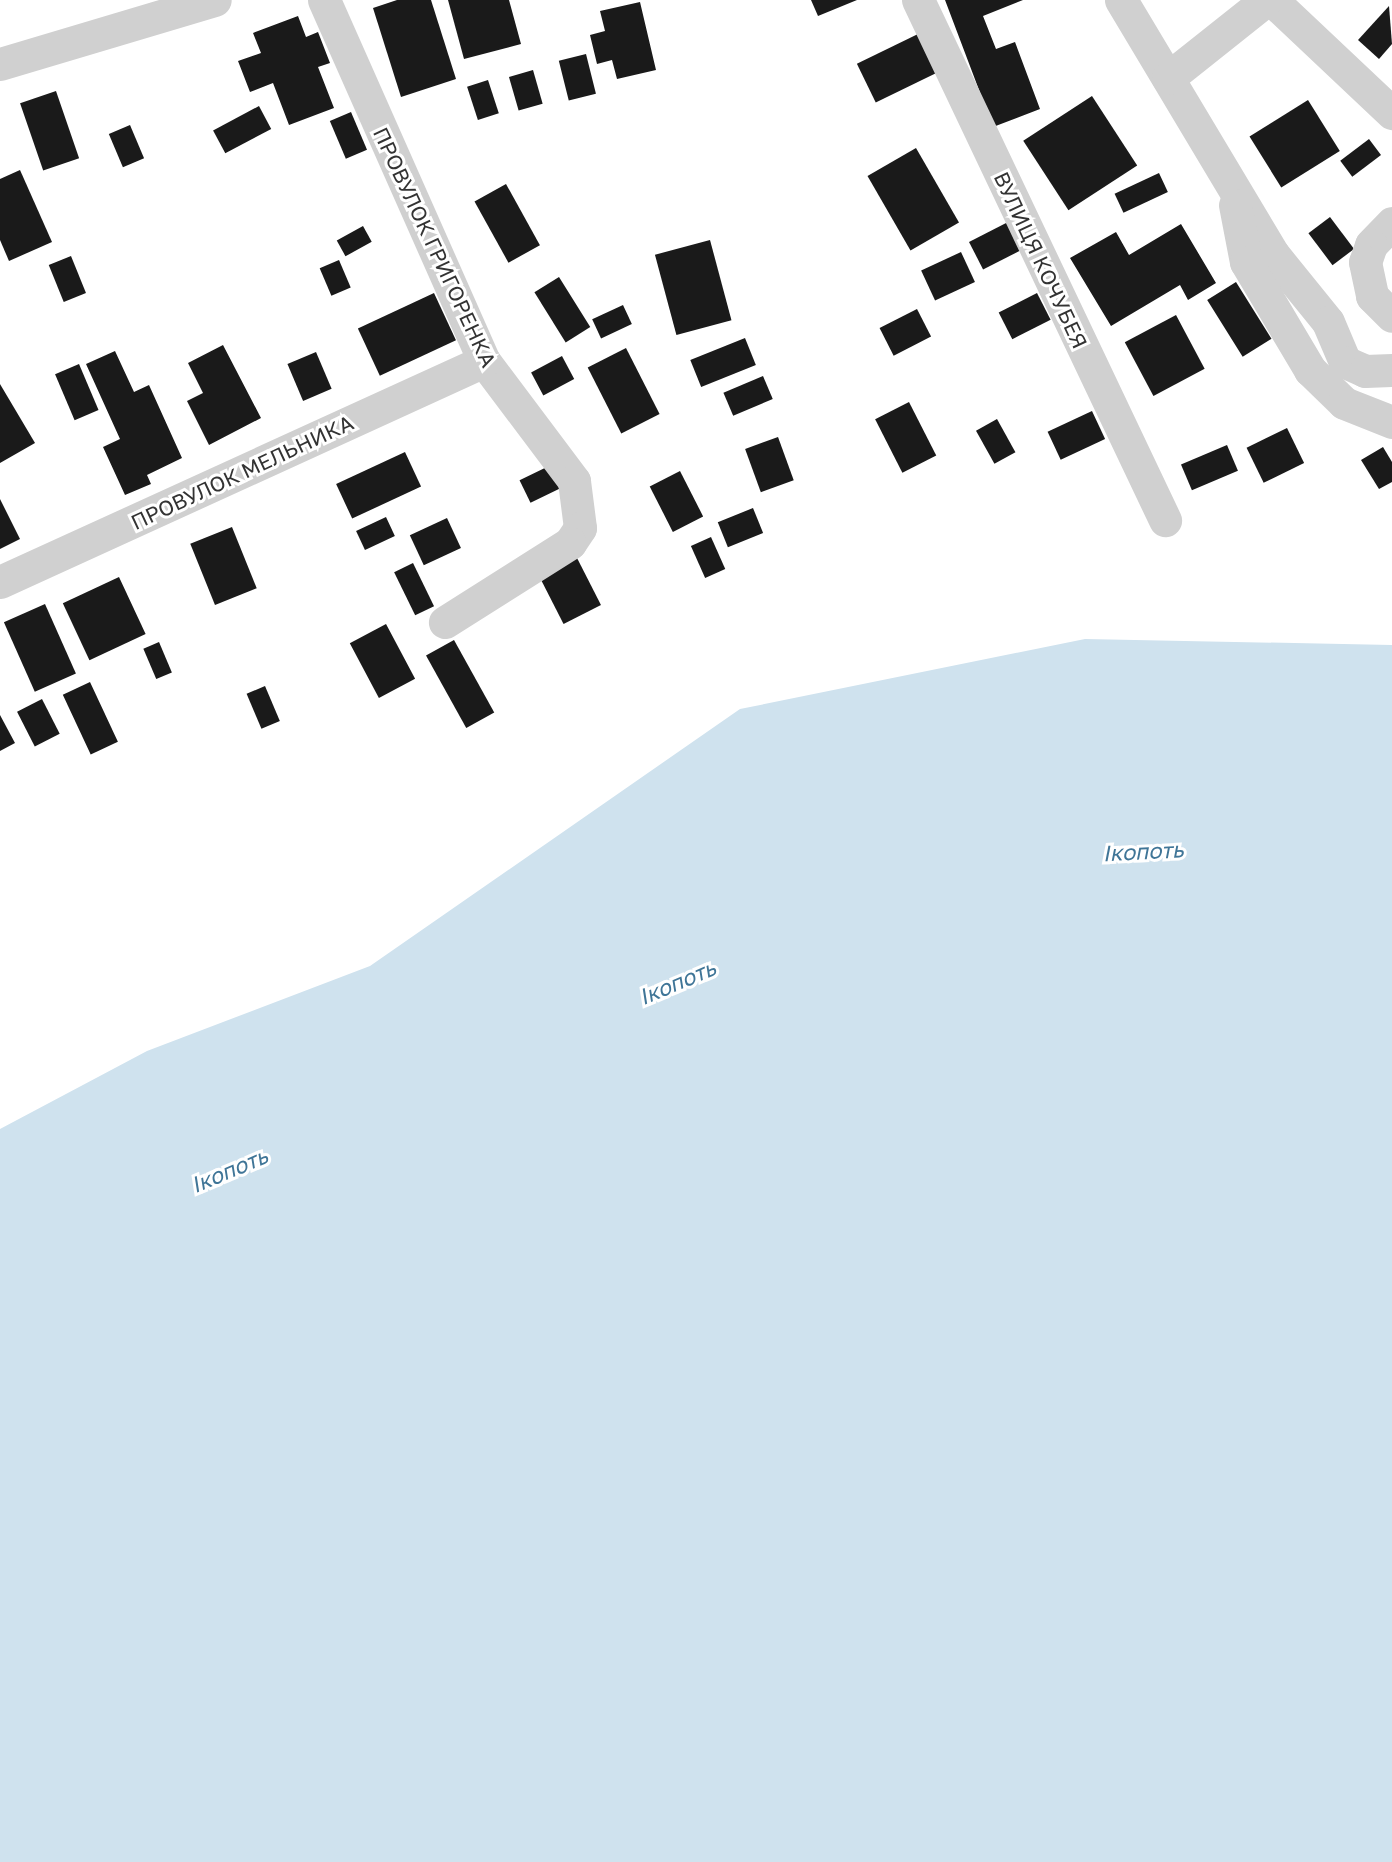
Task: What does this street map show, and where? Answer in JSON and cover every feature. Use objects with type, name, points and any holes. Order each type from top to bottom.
[{"type":"street","points":[[0,64],[215,0]]},
{"type":"street","name":"ПРОВУЛОК ГРИГОРЕНКА","points":[[324,0],[484,361],[574,482],[580,528],[570,543],[445,622]]},
{"type":"street","name":"ВУЛИЦЯ КОЧУБЕЯ","points":[[918,0],[1165,520]]},
{"type":"street","points":[[1121,0],[1294,286],[1328,322],[1345,362],[1365,371],[1392,370]]},
{"type":"street","points":[[1168,78],[1266,0]]},
{"type":"street","points":[[1272,0],[1392,113]]},
{"type":"street","points":[[1230,183],[1245,262],[1310,370],[1344,403],[1392,422]]},
{"type":"street","points":[[1392,223],[1371,245],[1365,262],[1372,296],[1392,316]]},
{"type":"street","name":"ПРОВУЛОК МЕЛЬНИКА","points":[[0,582],[484,361]]},
{"type":"water","name":"Ікопоть","points":[[1085,639],[1392,645],[1392,1862],[0,1862],[0,1129],[147,1051],[370,966],[740,709]]},
{"type":"building","points":[[397,0],[431,0],[456,79],[401,97],[373,8]]},
{"type":"building","points":[[448,0],[509,0],[521,44],[464,59]]},
{"type":"building","points":[[811,0],[857,0],[818,16]]},
{"type":"building","points":[[945,0],[1023,0],[983,16],[996,49],[1015,42],[1040,109],[993,127]]},
{"type":"building","points":[[640,2],[656,70],[617,79],[612,60],[597,64],[590,35],[605,31],[600,11]]},
{"type":"building","points":[[1389,6],[1392,44],[1379,59],[1358,40]]},
{"type":"building","points":[[298,16],[306,37],[318,32],[330,63],[318,67],[334,108],[289,125],[273,83],[250,92],[238,61],[261,53],[253,33]]},
{"type":"building","points":[[918,34],[937,73],[876,102],[857,64]]},
{"type":"building","points":[[586,54],[596,94],[569,101],[559,61]]},
{"type":"building","points":[[533,70],[543,104],[519,111],[509,77]]},
{"type":"building","points":[[488,80],[499,113],[478,120],[467,87]]},
{"type":"building","points":[[56,91],[79,158],[43,171],[20,103]]},
{"type":"building","points":[[1092,96],[1137,166],[1068,210],[1023,141]]},
{"type":"building","points":[[1308,100],[1340,151],[1281,187],[1249,137]]},
{"type":"building","points":[[259,106],[271,129],[225,153],[213,130]]},
{"type":"building","points":[[351,112],[367,150],[346,159],[330,121]]},
{"type":"building","points":[[130,125],[144,158],[123,167],[109,134]]},
{"type":"building","points":[[1369,139],[1381,155],[1352,177],[1340,161]]},
{"type":"building","points":[[916,148],[959,222],[911,250],[868,176]]},
{"type":"building","points":[[20,170],[52,242],[9,261],[0,240],[0,179]]},
{"type":"building","points":[[1159,173],[1168,192],[1123,213],[1115,194]]},
{"type":"building","points":[[506,184],[540,245],[508,263],[475,201]]},
{"type":"building","points":[[1330,217],[1354,249],[1333,265],[1308,233]]},
{"type":"building","points":[[1010,221],[1024,249],[983,270],[969,242]]},
{"type":"building","points":[[1181,224],[1216,283],[1188,300],[1180,285],[1111,326],[1070,258],[1116,232],[1129,255]]},
{"type":"building","points":[[363,226],[372,242],[345,256],[337,241]]},
{"type":"building","points":[[710,240],[731,320],[676,335],[655,255]]},
{"type":"building","points":[[961,252],[975,282],[935,301],[921,271]]},
{"type":"building","points":[[71,256],[86,293],[64,302],[49,265]]},
{"type":"building","points":[[339,260],[351,288],[331,296],[320,268]]},
{"type":"building","points":[[559,277],[590,327],[566,342],[534,292]]},
{"type":"building","points":[[1236,282],[1272,339],[1243,357],[1207,300]]},
{"type":"building","points":[[434,293],[456,340],[380,376],[358,328]]},
{"type":"building","points":[[1037,293],[1051,320],[1012,339],[999,313]]},
{"type":"building","points":[[623,305],[632,324],[601,338],[592,319]]},
{"type":"building","points":[[917,309],[931,337],[894,356],[880,328]]},
{"type":"building","points":[[1176,315],[1205,369],[1153,396],[1125,342]]},
{"type":"building","points":[[745,338],[756,365],[701,387],[690,360]]},
{"type":"building","points":[[223,345],[261,418],[209,445],[187,401],[203,393],[188,363]]},
{"type":"building","points":[[626,348],[660,414],[621,433],[588,368]]},
{"type":"building","points":[[115,351],[134,392],[149,385],[182,458],[147,475],[151,484],[125,495],[103,447],[120,439],[86,364]]},
{"type":"building","points":[[316,352],[332,389],[303,401],[287,364]]},
{"type":"building","points":[[562,356],[574,379],[543,395],[531,372]]},
{"type":"building","points":[[79,364],[99,410],[75,420],[55,374]]},
{"type":"building","points":[[763,376],[773,399],[733,416],[723,393]]},
{"type":"building","points":[[0,384],[35,443],[0,463]]},
{"type":"building","points":[[909,402],[936,455],[902,473],[875,419]]},
{"type":"building","points":[[1092,411],[1105,439],[1061,460],[1048,432]]},
{"type":"building","points":[[997,419],[1015,452],[994,464],[976,431]]},
{"type":"building","points":[[1287,428],[1304,463],[1264,483],[1247,448]]},
{"type":"building","points":[[778,437],[794,480],[761,492],[745,449]]},
{"type":"building","points":[[1227,445],[1238,471],[1192,490],[1181,465]]},
{"type":"building","points":[[1383,447],[1392,462],[1392,482],[1379,489],[1361,460]]},
{"type":"building","points":[[405,452],[421,486],[352,519],[336,484]]},
{"type":"building","points":[[551,465],[562,487],[531,503],[520,480]]},
{"type":"building","points":[[680,471],[703,516],[673,532],[650,486]]},
{"type":"building","points":[[0,499],[20,539],[0,549]]},
{"type":"building","points":[[753,508],[763,533],[728,547],[718,522]]},
{"type":"building","points":[[386,517],[395,536],[365,550],[356,531]]},
{"type":"building","points":[[447,518],[461,548],[424,565],[410,535]]},
{"type":"building","points":[[232,527],[257,588],[215,605],[190,544]]},
{"type":"building","points":[[711,537],[725,569],[705,578],[691,546]]},
{"type":"building","points":[[576,556],[601,605],[564,624],[539,575]]},
{"type":"building","points":[[413,563],[434,606],[415,615],[394,572]]},
{"type":"building","points":[[119,577],[146,634],[89,660],[63,603]]},
{"type":"building","points":[[45,604],[76,673],[35,692],[4,622]]},
{"type":"building","points":[[386,624],[415,679],[379,698],[350,643]]},
{"type":"building","points":[[454,640],[494,713],[466,728],[426,656]]},
{"type":"building","points":[[159,642],[172,672],[156,679],[143,649]]},
{"type":"building","points":[[90,682],[118,742],[91,754],[63,695]]},
{"type":"building","points":[[265,686],[280,721],[261,729],[247,694]]},
{"type":"building","points":[[42,699],[60,734],[35,746],[17,712]]},
{"type":"building","points":[[0,715],[15,743],[0,751]]}]
